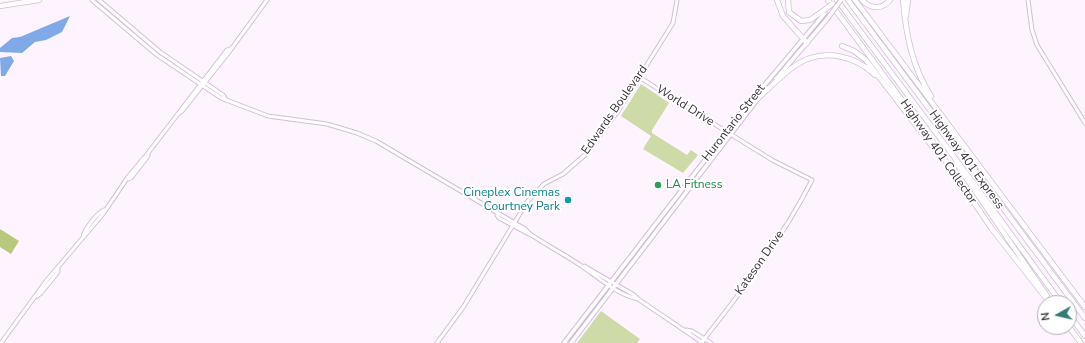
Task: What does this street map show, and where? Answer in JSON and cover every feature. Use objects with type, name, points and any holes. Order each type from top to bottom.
[{"type":"highway","points":[[0,6],[39,0]]},
{"type":"highway","points":[[777,0],[783,16],[806,41]]},
{"type":"highway","points":[[788,0],[789,12],[796,19],[801,21],[810,20],[824,12],[835,1]]},
{"type":"highway","points":[[824,0],[850,29]]},
{"type":"highway","name":"Highway 401 Collector","points":[[828,0],[930,138],[1002,242],[1045,295]]},
{"type":"highway","name":"Highway 401 Express","points":[[848,0],[1085,318]]},
{"type":"highway","name":"Highway 401 Collector","points":[[855,0],[1085,307]]},
{"type":"highway","points":[[862,0],[869,6],[878,7],[886,5],[890,0]]},
{"type":"highway","points":[[903,0],[909,46],[916,66],[925,86],[947,123]]},
{"type":"highway","points":[[905,22],[908,0]]},
{"type":"highway","name":"Highway 401 Express","points":[[835,1],[950,151],[1055,295]]},
{"type":"highway","points":[[842,46],[854,51],[866,60],[956,176]]},
{"type":"highway","points":[[758,98],[801,62],[826,55],[845,57],[859,63],[868,69],[889,90]]},
{"type":"highway","points":[[950,151],[953,159],[974,192],[1045,295]]},
{"type":"highway","points":[[1077,325],[1085,336]]},
{"type":"main road","points":[[92,0],[157,56],[225,98],[245,108],[268,116],[327,124],[358,133],[376,141],[582,266],[588,267],[632,298],[638,299],[686,330],[702,343]]},
{"type":"main road","points":[[99,0],[115,16],[202,84]]},
{"type":"main road","points":[[1,343],[37,296],[47,280],[103,214],[104,210],[145,154],[148,153],[229,52],[267,0]]},
{"type":"main road","name":"Edwards Boulevard","points":[[437,343],[464,306],[527,202],[544,184],[563,174],[586,154],[639,77],[673,23],[678,0]]},
{"type":"main road","name":"Hurontario Street","points":[[570,343],[615,286],[769,78],[828,18],[842,0]]},
{"type":"main road","points":[[1028,0],[1032,30],[1037,45],[1085,124]]},
{"type":"main road","name":"Hurontario Street","points":[[564,343],[729,133],[806,41],[824,12]]},
{"type":"main road","name":"World Drive","points":[[639,77],[772,160],[812,180]]},
{"type":"main road","name":"Kateson Drive","points":[[702,343],[766,258],[812,180]]},
{"type":"main road","points":[[686,330],[711,343]]},
{"type":"green space","points":[[641,84],[669,103],[652,130],[652,133],[687,155],[691,150],[698,155],[683,173],[643,149],[651,136],[621,116]]},
{"type":"green space","points":[[0,229],[19,241],[11,254],[0,247]]},
{"type":"green space","points":[[601,311],[640,339],[637,343],[577,343]]},
{"type":"water","points":[[70,16],[62,32],[46,40],[35,42],[22,53],[0,52],[0,48],[12,38],[20,37]]},
{"type":"water","points":[[11,56],[14,61],[5,76],[1,76],[0,58]]},
{"type":"place","name":"LA Fitness","points":[[658,185]]},
{"type":"place","name":"Cineplex Cinemas Courtney Park","points":[[568,200]]}]
